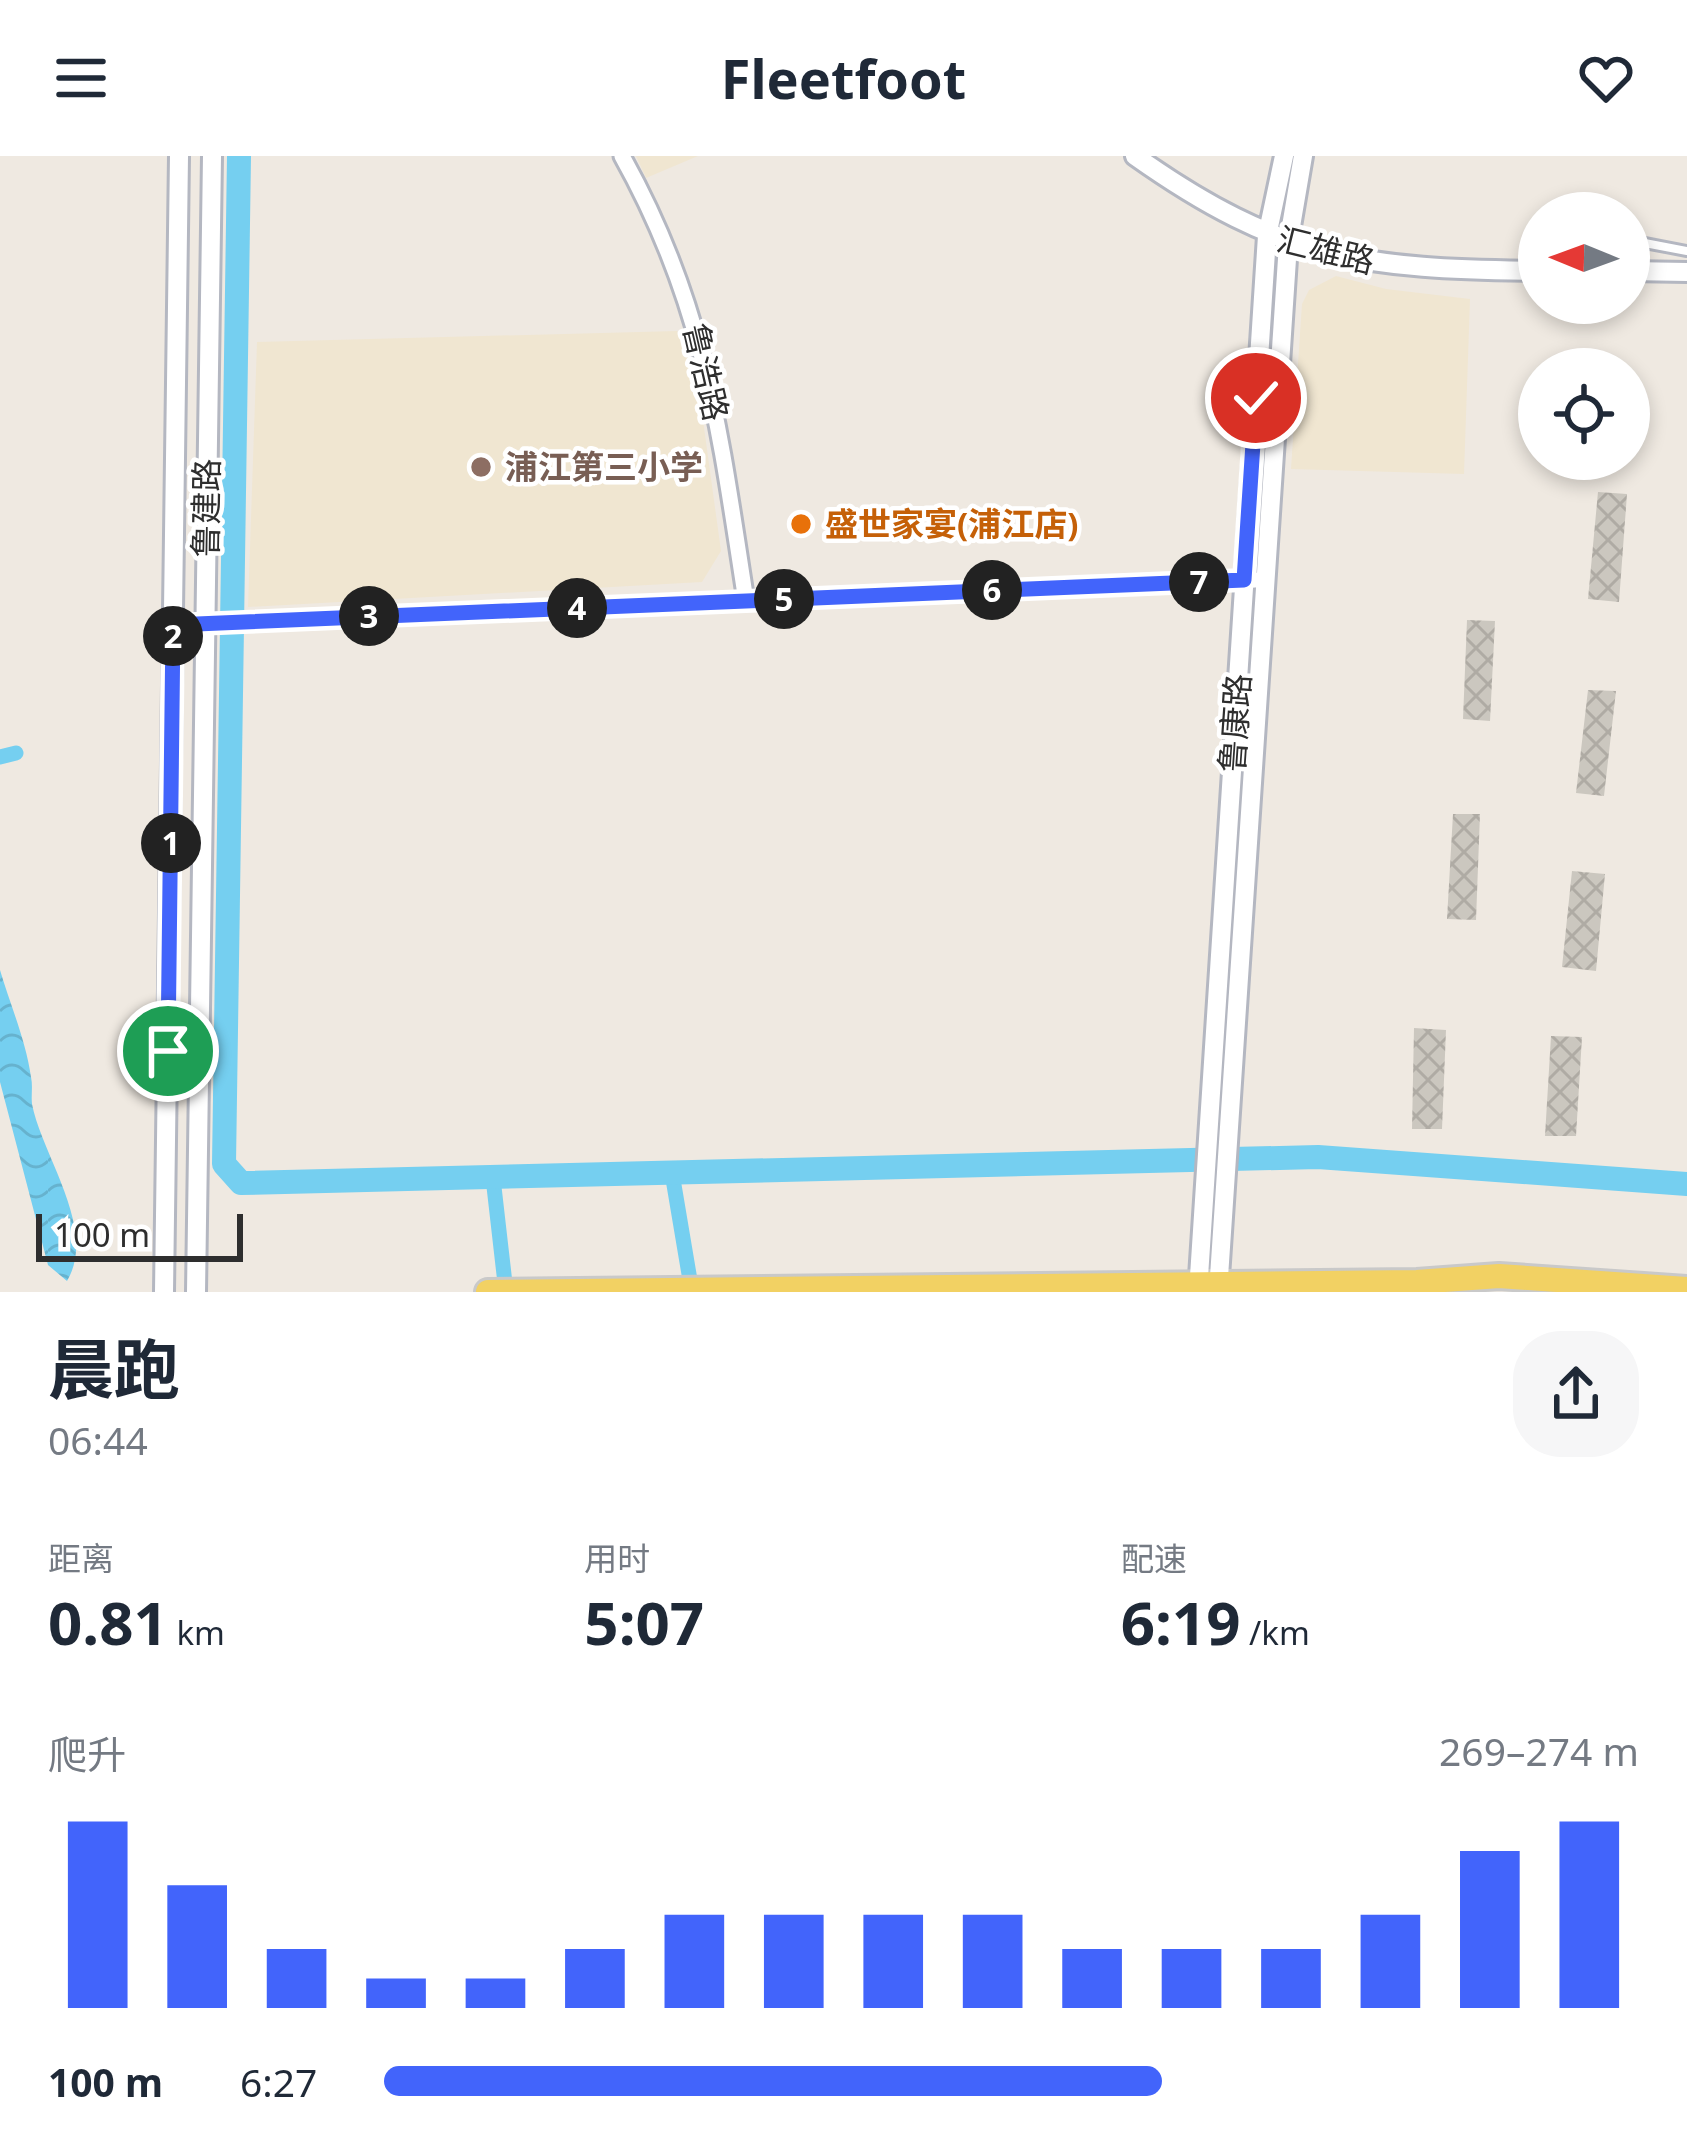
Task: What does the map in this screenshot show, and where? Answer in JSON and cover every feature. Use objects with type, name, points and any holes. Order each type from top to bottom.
[{"type":"main road","points":[[492,1292],[1208,1286],[1499,1276],[1687,1289]]},
{"type":"street","name":"鲁建路","points":[[164,1292],[178,156]]},
{"type":"street","name":"鲁建路","points":[[196,1292],[212,156]]},
{"type":"street","name":"鲁浩路","points":[[622,156],[655,215],[688,296],[712,388],[746,601]]},
{"type":"street","name":"汇雄路","points":[[1136,156],[1186,192],[1288,244],[1378,266],[1518,270]]},
{"type":"street","name":"鲁康路","points":[[1208,1286],[1244,580],[1267,236],[1284,156]]},
{"type":"street","name":"鲁康路","points":[[1208,1286],[1288,244],[1303,156]]},
{"type":"street","points":[[1650,271],[1687,272]]},
{"type":"street","points":[[173,625],[1265,580]]},
{"type":"lane","points":[[1650,245],[1687,251]]},
{"type":"lane","points":[[1324,1283],[1362,1292]]},
{"type":"shaded area","points":[[636,156],[698,156],[646,178]]},
{"type":"shaded area","points":[[1336,276],[1386,289],[1470,299],[1464,474],[1291,469],[1302,304],[1309,290]]},
{"type":"shaded area","name":"浦江第三小学","points":[[677,331],[698,384],[721,551],[702,582],[248,607],[257,342]]},
{"type":"water","points":[[0,970],[25,1050],[32,1104],[72,1216],[75,1261],[67,1281],[48,1265],[0,1082]]},
{"type":"building","points":[[1598,492],[1627,494],[1619,602],[1588,599]]},
{"type":"building","points":[[1467,620],[1495,621],[1490,721],[1463,719]]},
{"type":"building","points":[[1588,690],[1616,691],[1604,796],[1576,793]]},
{"type":"building","points":[[1453,814],[1480,814],[1476,920],[1447,919]]},
{"type":"building","points":[[1572,871],[1605,874],[1596,971],[1562,967]]},
{"type":"building","points":[[1414,1028],[1446,1030],[1442,1129],[1412,1129]]},
{"type":"building","points":[[1551,1036],[1582,1037],[1576,1136],[1545,1136]]},
{"type":"waterway","points":[[239,156],[224,1164],[241,1183],[1318,1157],[1687,1184]]},
{"type":"waterway","points":[[0,757],[16,753]]},
{"type":"waterway","points":[[672,1173],[692,1292]]},
{"type":"waterway","points":[[493,1178],[506,1292]]},
{"type":"place","name":"浦江第三小学","points":[[481,467]]},
{"type":"place","name":"盛世家宴(浦江店)","points":[[801,524]]},
{"type":"route","points":[[168,1051],[173,625],[1244,580],[1256,398]]}]
